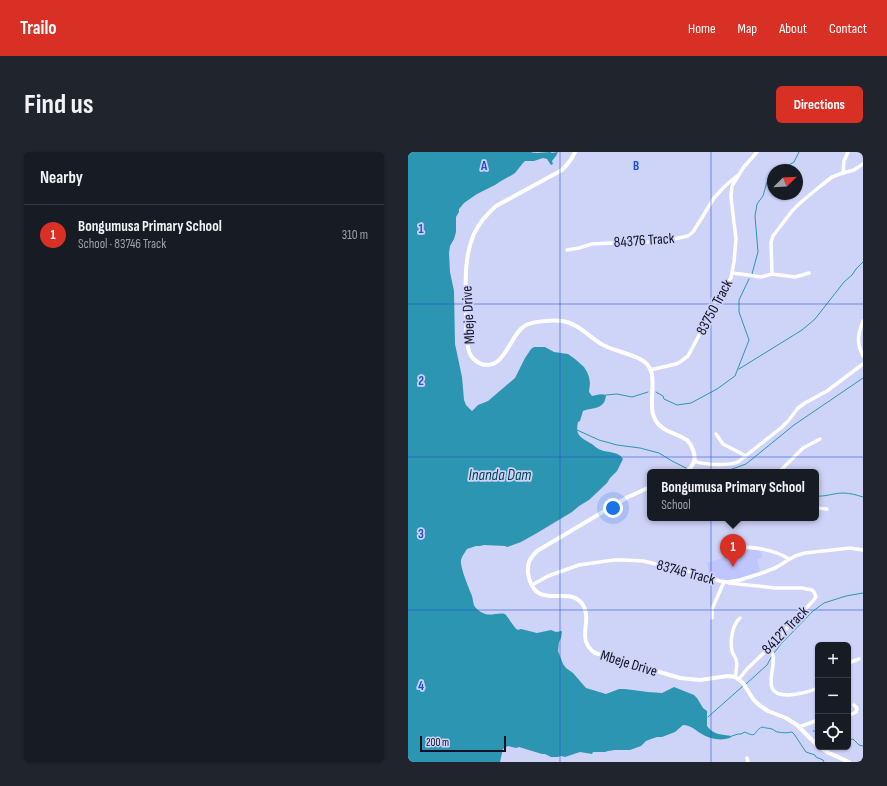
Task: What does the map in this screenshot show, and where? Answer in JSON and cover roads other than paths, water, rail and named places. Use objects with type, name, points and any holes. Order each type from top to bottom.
[{"type":"street","name":"Mbeje Drive","points":[[574,152],[568,165],[562,170],[496,206],[488,212],[474,234],[468,253],[466,271],[466,328],[470,354],[475,360],[482,364],[493,363],[503,357],[516,334],[526,325],[530,323],[552,320],[569,322],[603,345],[647,363],[650,370]]},
{"type":"street","name":"83750 Track","points":[[650,370],[676,364],[688,356],[714,307],[718,295],[729,281],[732,273],[736,239],[732,206],[732,186],[739,174],[757,152]]},
{"type":"street","points":[[843,173],[844,161],[848,152]]},
{"type":"street","points":[[772,274],[771,242],[773,236],[792,211],[832,177],[854,170],[863,164]]},
{"type":"street","name":"84376 Track","points":[[566,250],[592,244],[626,244],[670,240],[688,236],[694,230],[714,198],[739,174]]},
{"type":"street","points":[[732,273],[758,277],[764,277],[772,274],[795,277],[809,274]]},
{"type":"street","points":[[863,321],[858,336],[858,343],[863,356]]},
{"type":"street","points":[[694,461],[703,463],[733,464],[738,462],[782,427],[798,408],[827,391],[863,364]]},
{"type":"street","points":[[650,370],[653,378],[652,415],[656,424],[689,442],[693,449],[694,461],[690,469]]},
{"type":"street","points":[[716,434],[723,444],[746,456]]},
{"type":"street","points":[[782,469],[803,448],[820,439]]},
{"type":"street","points":[[532,585],[528,574],[529,562],[531,557],[537,551],[628,497],[647,488]]},
{"type":"street","points":[[819,508],[827,509]]},
{"type":"street","points":[[737,547],[753,547],[782,555],[789,559]]},
{"type":"street","name":"83746 Track","points":[[532,585],[548,576],[579,565],[614,560],[641,560],[725,582],[740,580],[775,568],[799,554],[850,548],[863,550]]},
{"type":"street","points":[[712,618],[712,609],[725,582]]},
{"type":"street","name":"84127 Track","points":[[725,582],[767,588],[802,588],[812,590],[816,597],[776,641],[737,678]]},
{"type":"street","name":"Mbeje Drive","points":[[532,585],[544,595],[553,597],[573,596],[580,601],[585,607],[586,612],[585,639],[589,648],[595,653],[680,678],[700,680],[728,676],[737,678]]},
{"type":"street","points":[[740,618],[735,623],[732,642],[732,651],[736,660],[737,678],[743,683],[753,699],[759,705],[768,711],[786,718],[799,727],[815,743]]},
{"type":"street","points":[[767,649],[772,652],[773,656],[771,683],[775,692],[782,695],[803,693],[815,689]]},
{"type":"street","points":[[851,662],[859,659]]},
{"type":"street","points":[[736,664],[742,674]]},
{"type":"street","points":[[851,714],[856,712],[857,709],[854,705]]},
{"type":"street","points":[[799,727],[815,721]]},
{"type":"street","points":[[825,750],[848,762]]},
{"type":"water","name":"Inanda Dam","points":[[408,152],[558,152],[552,161],[553,164],[551,165],[547,159],[543,158],[534,161],[525,161],[515,173],[477,194],[464,203],[459,209],[456,217],[456,232],[450,246],[449,253],[450,272],[454,291],[455,344],[462,377],[464,400],[466,405],[472,411],[478,405],[488,401],[515,378],[525,358],[534,347],[545,347],[554,352],[568,354],[584,367],[587,372],[590,383],[589,392],[592,396],[600,394],[606,395],[601,406],[583,411],[577,426],[579,435],[598,449],[616,453],[623,459],[617,471],[589,500],[537,533],[521,542],[507,547],[484,545],[467,549],[461,559],[461,564],[476,609],[491,615],[505,614],[518,630],[521,629],[537,633],[551,630],[556,632],[562,631],[558,651],[563,664],[586,688],[606,694],[619,689],[662,693],[674,687],[694,695],[703,708],[707,711],[707,726],[713,732],[721,735],[732,736],[730,738],[711,738],[703,735],[690,726],[683,725],[675,732],[646,741],[641,746],[630,750],[593,752],[592,754],[580,752],[565,757],[551,757],[519,747],[516,748],[508,746],[503,749],[500,762],[408,762]]},
{"type":"waterway","points":[[791,164],[794,162],[799,152]]},
{"type":"waterway","points":[[752,274],[758,252],[755,216],[757,204],[763,196],[767,182]]},
{"type":"waterway","points":[[739,369],[802,330],[815,319],[844,282],[863,262]]},
{"type":"waterway","points":[[656,392],[663,396],[664,399],[677,405],[691,403],[717,389],[735,376],[749,340],[739,312],[739,300],[749,279]]},
{"type":"waterway","points":[[732,469],[746,464],[794,425],[863,378]]},
{"type":"waterway","points":[[606,395],[617,394],[632,397],[648,392]]},
{"type":"waterway","points":[[577,430],[599,440],[659,453],[686,468]]},
{"type":"waterway","points":[[819,496],[843,493],[863,497]]},
{"type":"waterway","points":[[774,653],[813,611],[824,603],[846,596],[863,593]]},
{"type":"waterway","points":[[746,684],[767,665],[772,656]]},
{"type":"waterway","points":[[708,717],[743,686]]},
{"type":"waterway","points":[[732,736],[745,732],[754,735],[762,727],[772,729],[777,732],[792,732],[806,752],[815,755],[824,762]]},
{"type":"waterway","points":[[851,739],[853,739],[859,745],[863,746]]},
{"type":"place","name":"Bongumusa Primary School","points":[[733,567]]}]
